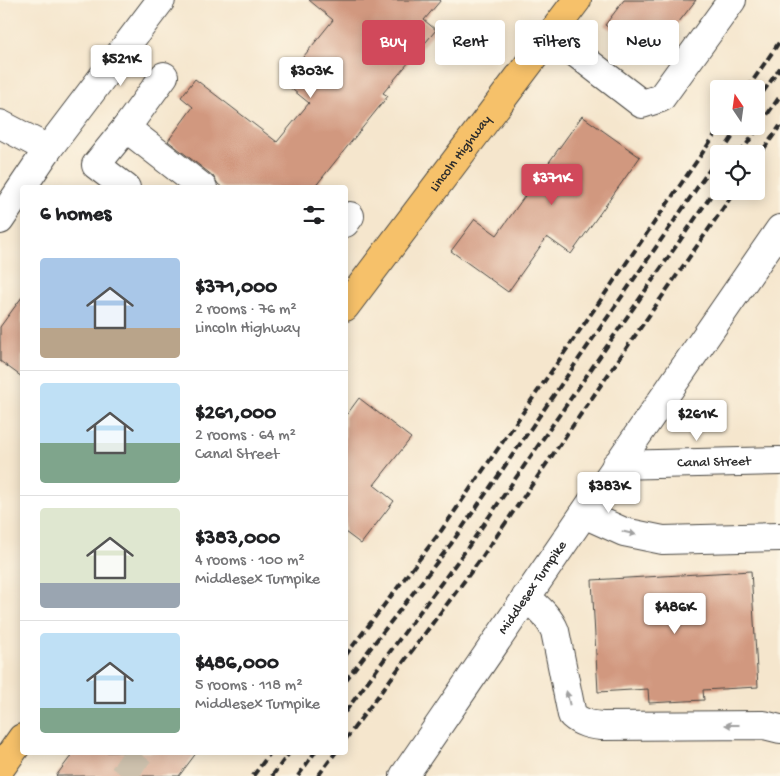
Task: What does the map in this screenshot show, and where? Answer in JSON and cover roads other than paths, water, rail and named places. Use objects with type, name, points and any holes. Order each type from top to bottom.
[{"type":"main road","name":"Lincoln Highway","points":[[562,20],[577,0]]},
{"type":"main road","name":"Lincoln Highway","points":[[348,301],[527,65]]},
{"type":"main road","points":[[0,769],[20,741]]},
{"type":"street","points":[[24,185],[48,149],[161,0]]},
{"type":"street","points":[[591,65],[642,104],[661,98],[732,0]]},
{"type":"street","points":[[122,185],[96,165],[164,76]]},
{"type":"street","points":[[0,124],[48,149]]},
{"type":"street","points":[[126,128],[199,185]]},
{"type":"street","points":[[0,220],[20,190]]},
{"type":"street","name":"Middlesex Turnpike","points":[[404,776],[780,229]]},
{"type":"street","name":"Canal Street","points":[[616,465],[780,461]]},
{"type":"street","points":[[584,514],[624,532],[663,540],[780,537]]},
{"type":"street","points":[[526,597],[552,622],[572,715],[578,720],[602,726],[764,725],[780,729]]},
{"type":"tunnel","points":[[123,776],[138,755]]},
{"type":"railway","points":[[753,80],[780,41]]},
{"type":"railway","points":[[765,89],[780,68]]},
{"type":"railway","points":[[746,145],[780,96]]},
{"type":"railway","points":[[765,147],[780,126]]},
{"type":"railway","points":[[348,652],[441,531],[715,135]]},
{"type":"railway","points":[[727,145],[734,135]]},
{"type":"railway","points":[[348,677],[451,544],[710,169]]},
{"type":"railway","points":[[348,708],[466,550],[710,197]]},
{"type":"railway","points":[[348,736],[480,560],[729,200]]},
{"type":"railway","points":[[253,776],[269,755]]},
{"type":"railway","points":[[272,776],[288,755]]},
{"type":"railway","points":[[298,776],[313,755]]},
{"type":"railway","points":[[318,776],[334,755]]}]
